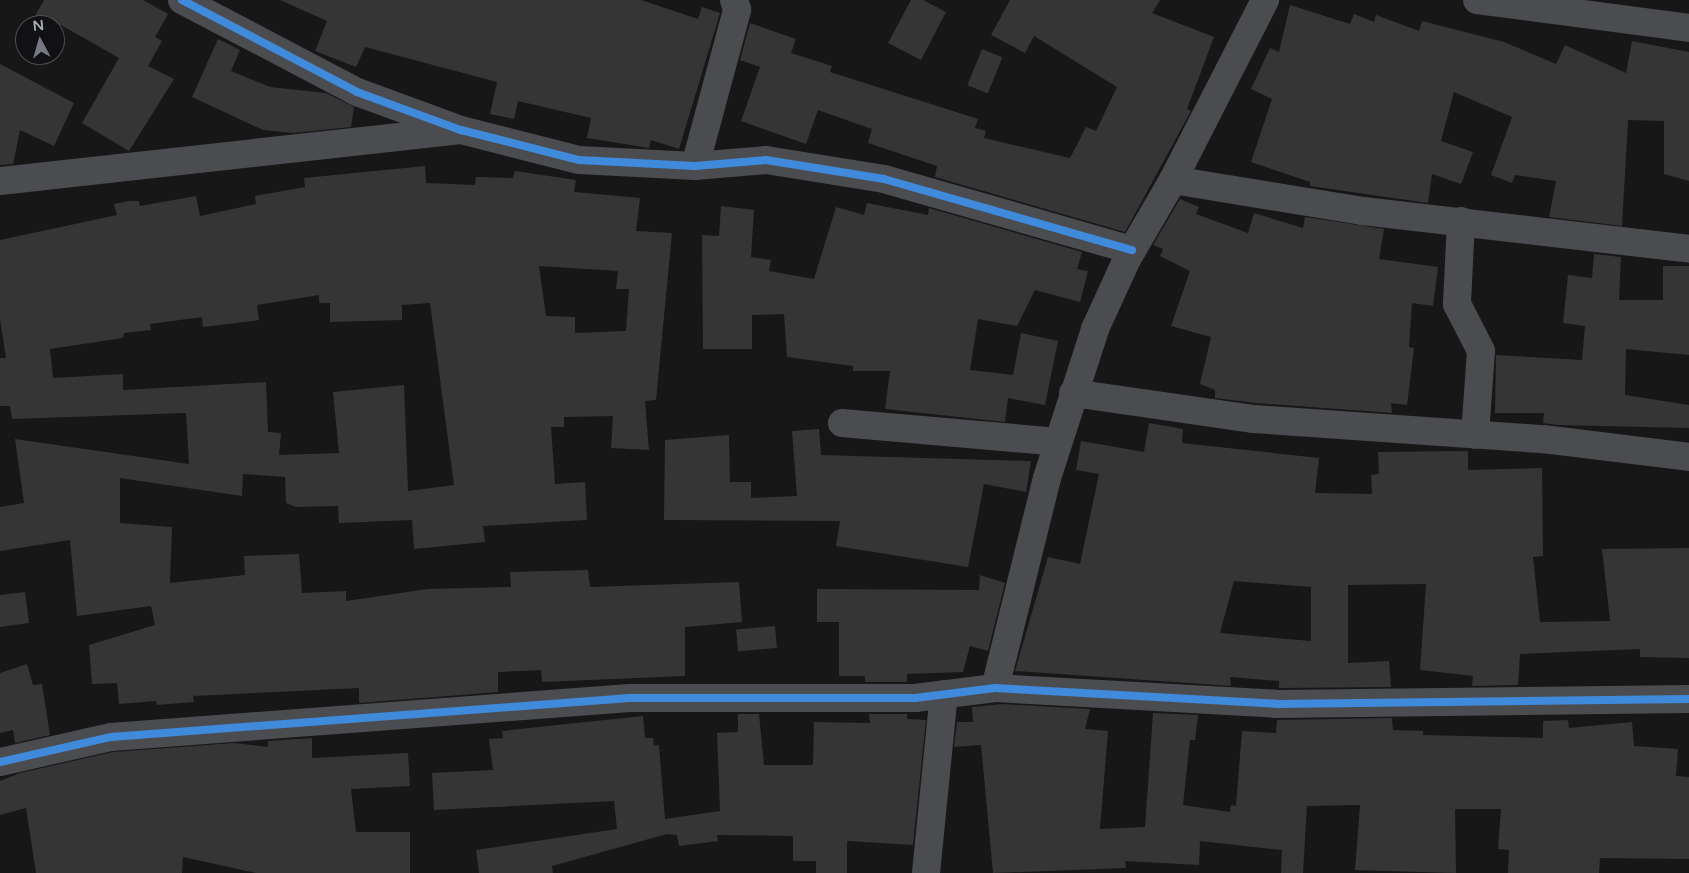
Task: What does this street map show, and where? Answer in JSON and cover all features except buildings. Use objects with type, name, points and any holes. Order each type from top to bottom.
[{"type":"street","points":[[182,0],[358,92],[461,130],[579,160],[695,166],[766,160],[884,179],[1132,250]]},
{"type":"street","points":[[695,166],[736,10],[734,0]]},
{"type":"street","points":[[995,688],[1058,442],[1095,329],[1132,250],[1173,180],[1265,0]]},
{"type":"street","points":[[1478,0],[1689,28]]},
{"type":"street","points":[[0,181],[461,130]]},
{"type":"street","points":[[1173,180],[1363,211],[1689,249]]},
{"type":"street","points":[[1461,221],[1457,304],[1481,351],[1475,435]]},
{"type":"street","points":[[1073,393],[1254,419],[1475,435],[1689,457]]},
{"type":"street","points":[[842,423],[1058,442]]},
{"type":"street","points":[[0,762],[112,737],[272,722],[446,715],[630,698],[768,701],[944,694],[995,688],[1277,704],[1689,699]]},
{"type":"street","points":[[926,873],[944,694]]},
{"type":"cycle path","points":[[182,0],[357,92],[461,130],[579,160],[695,166],[766,160],[884,179],[1132,250]]},
{"type":"cycle path","points":[[0,762],[111,737],[630,698],[915,698],[995,688],[1277,704],[1689,699]]}]
